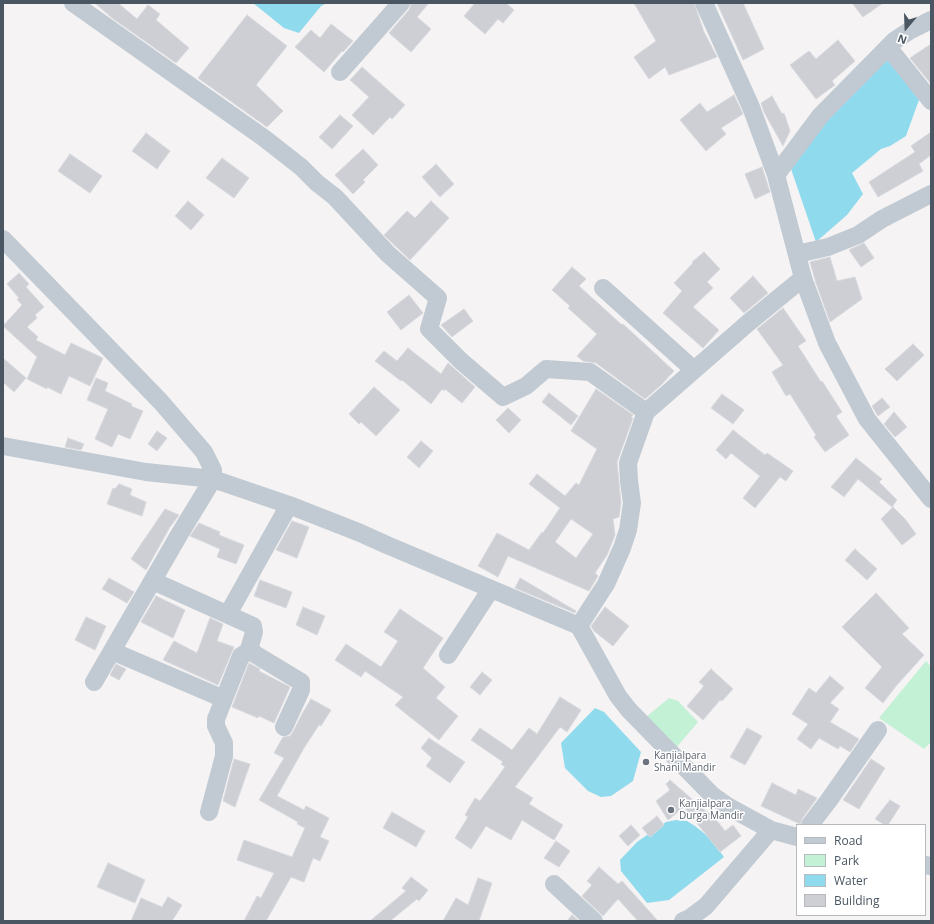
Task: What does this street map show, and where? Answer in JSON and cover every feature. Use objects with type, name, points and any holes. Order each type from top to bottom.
[{"type":"street","points":[[73,3],[264,138],[301,167],[317,183],[335,197],[388,254],[438,298],[429,329],[461,361],[503,397],[526,386],[546,369],[590,372],[646,412]]},
{"type":"street","points":[[340,72],[401,3]]},
{"type":"street","points":[[704,3],[751,107],[776,175],[803,278],[827,343],[867,419],[931,500]]},
{"type":"street","points":[[776,175],[821,115],[894,40],[908,31],[931,20]]},
{"type":"street","points":[[888,47],[931,100]]},
{"type":"street","points":[[797,254],[828,247],[858,235],[882,219],[931,194]]},
{"type":"street","points":[[3,238],[161,402],[204,452],[213,470],[213,479],[94,682]]},
{"type":"street","points":[[579,626],[606,584],[628,530],[632,502],[628,481],[628,463],[646,412],[748,323],[803,278]]},
{"type":"street","points":[[603,288],[694,370]]},
{"type":"street","points":[[3,446],[146,472],[213,479],[289,505],[358,532],[579,626],[618,696],[629,710],[712,794],[729,807],[771,830],[796,837]]},
{"type":"street","points":[[228,614],[289,505]]},
{"type":"street","points":[[153,580],[253,626],[254,632],[250,650]]},
{"type":"street","points":[[448,655],[491,589]]},
{"type":"street","points":[[209,812],[224,756],[224,743],[216,726],[216,719],[241,656],[250,650]]},
{"type":"street","points":[[250,650],[301,682],[302,690],[284,726]]},
{"type":"street","points":[[112,651],[224,699]]},
{"type":"street","points":[[811,824],[878,730]]},
{"type":"street","points":[[683,921],[690,918],[706,906],[771,830]]},
{"type":"street","points":[[554,884],[594,921]]},
{"type":"green space","points":[[926,661],[931,667],[931,742],[924,749],[879,718]]},
{"type":"green space","points":[[669,698],[678,701],[698,722],[671,754],[640,722]]},
{"type":"water","points":[[253,3],[327,3],[321,6],[299,33],[284,28]]},
{"type":"water","points":[[888,55],[920,97],[906,136],[890,146],[881,149],[852,173],[863,194],[847,215],[816,242],[790,166],[799,150]]},
{"type":"water","points":[[595,708],[604,712],[641,752],[633,781],[611,796],[601,797],[588,791],[565,768],[561,743]]},
{"type":"water","points":[[676,820],[687,821],[695,826],[710,838],[724,857],[669,900],[647,903],[621,871],[620,860],[637,842],[666,822]]},
{"type":"building","points":[[95,3],[118,3],[137,19],[148,5],[160,14],[156,20],[189,48],[176,63],[112,18]]},
{"type":"building","points":[[411,3],[429,3],[417,17],[431,29],[411,52],[389,33],[409,10]]},
{"type":"building","points":[[475,3],[506,3],[514,10],[503,23],[498,19],[485,34],[464,16]]},
{"type":"building","points":[[634,3],[694,3],[704,32],[717,57],[669,75],[665,67],[649,79],[634,57],[656,41]]},
{"type":"building","points":[[717,3],[743,3],[764,49],[743,60]]},
{"type":"building","points":[[852,3],[883,3],[863,17]]},
{"type":"building","points":[[247,15],[287,46],[256,85],[283,111],[267,127],[198,78]]},
{"type":"building","points":[[331,24],[353,41],[343,52],[342,51],[324,72],[295,47],[311,30],[320,38]]},
{"type":"building","points":[[838,40],[855,61],[832,81],[835,85],[816,99],[790,65],[809,51],[816,59]]},
{"type":"building","points":[[931,44],[931,84],[910,58]]},
{"type":"building","points":[[362,67],[405,105],[392,119],[390,117],[373,135],[352,115],[369,97],[350,80]]},
{"type":"building","points":[[734,95],[743,114],[721,128],[726,134],[706,151],[680,120],[700,103],[707,112]]},
{"type":"building","points":[[772,96],[782,114],[784,113],[790,131],[783,146],[764,112],[761,103]]},
{"type":"building","points":[[340,115],[353,126],[332,149],[319,137]]},
{"type":"building","points":[[931,132],[931,155],[919,164],[923,171],[878,197],[869,182],[915,152],[911,146]]},
{"type":"building","points":[[146,133],[170,151],[157,169],[132,151]]},
{"type":"building","points":[[363,149],[378,165],[363,180],[365,182],[353,194],[335,175]]},
{"type":"building","points":[[70,154],[102,176],[90,193],[58,171]]},
{"type":"building","points":[[222,158],[249,178],[234,198],[206,178]]},
{"type":"building","points":[[436,164],[454,184],[440,197],[422,177]]},
{"type":"building","points":[[762,167],[770,192],[755,199],[745,174]]},
{"type":"building","points":[[188,201],[204,215],[191,230],[175,216]]},
{"type":"building","points":[[431,201],[449,218],[410,260],[384,235],[407,211],[415,218]]},
{"type":"building","points":[[864,243],[874,258],[861,267],[849,250]]},
{"type":"building","points":[[704,252],[720,269],[707,282],[713,288],[693,307],[719,330],[703,348],[663,313],[682,291],[674,283],[693,263],[692,262]]},
{"type":"building","points":[[830,257],[837,281],[855,277],[862,299],[830,322],[810,262]]},
{"type":"building","points":[[572,267],[586,279],[579,286],[674,371],[645,399],[596,363],[583,361],[577,356],[597,334],[568,308],[570,306],[552,290]]},
{"type":"building","points":[[19,273],[29,284],[26,287],[44,307],[35,315],[37,318],[27,327],[38,337],[36,340],[65,355],[71,343],[103,358],[90,386],[69,376],[61,394],[27,379],[37,357],[3,326],[22,305],[17,299],[19,298],[7,284]]},
{"type":"building","points":[[753,276],[768,293],[744,313],[730,298]]},
{"type":"building","points":[[409,295],[423,313],[401,330],[387,312]]},
{"type":"building","points":[[783,308],[806,341],[798,346],[842,412],[836,416],[849,435],[825,452],[814,437],[816,435],[790,394],[786,396],[772,372],[783,365],[757,329]]},
{"type":"building","points":[[464,309],[473,321],[452,337],[441,325]]},
{"type":"building","points":[[913,344],[924,355],[897,381],[885,369]]},
{"type":"building","points":[[408,348],[441,374],[448,363],[475,387],[462,403],[445,389],[444,391],[442,389],[431,404],[402,380],[401,381],[375,361],[384,351],[397,361]]},
{"type":"building","points":[[3,358],[26,378],[14,392],[3,382]]},
{"type":"building","points":[[96,378],[108,383],[105,391],[143,411],[130,439],[118,434],[112,447],[95,439],[108,409],[87,400]]},
{"type":"building","points":[[374,387],[400,410],[376,436],[361,422],[359,424],[349,414]]},
{"type":"building","points":[[596,389],[633,415],[631,417],[633,418],[617,462],[621,503],[619,517],[613,519],[615,535],[607,555],[595,573],[598,576],[589,591],[508,556],[498,577],[478,566],[497,533],[529,550],[560,508],[529,484],[537,474],[565,496],[576,483],[579,485],[597,449],[571,431]],"holes":[[[571,519],[593,534],[576,558],[555,542]]]},
{"type":"building","points":[[549,393],[578,416],[571,425],[542,402]]},
{"type":"building","points":[[722,394],[744,410],[733,424],[711,408]]},
{"type":"building","points":[[882,398],[890,407],[878,416],[872,406]]},
{"type":"building","points":[[508,408],[521,420],[509,433],[496,420]]},
{"type":"building","points":[[894,412],[907,427],[895,437],[884,424]]},
{"type":"building","points":[[733,430],[765,455],[767,453],[793,471],[786,481],[780,477],[755,508],[743,498],[760,476],[731,453],[726,459],[716,450]]},
{"type":"building","points":[[157,431],[167,438],[157,451],[148,444]]},
{"type":"building","points":[[68,438],[84,444],[81,450],[65,447]]},
{"type":"building","points":[[421,441],[433,451],[419,468],[407,457]]},
{"type":"building","points":[[856,458],[882,479],[879,482],[897,500],[892,507],[858,479],[844,497],[831,487]]},
{"type":"building","points":[[119,484],[132,489],[130,495],[146,502],[142,516],[107,504],[113,488],[115,489]]},
{"type":"building","points":[[893,507],[905,519],[916,534],[902,545],[881,519]]},
{"type":"building","points":[[165,509],[179,515],[170,527],[146,570],[131,559]]},
{"type":"building","points":[[292,521],[309,527],[297,558],[276,550]]},
{"type":"building","points":[[199,523],[220,532],[219,535],[244,545],[236,564],[217,557],[220,549],[190,536]]},
{"type":"building","points":[[855,549],[877,569],[867,580],[845,560]]},
{"type":"building","points":[[109,578],[134,592],[127,603],[102,589]]},
{"type":"building","points":[[520,578],[576,611],[575,613],[515,588]]},
{"type":"building","points":[[260,580],[292,592],[286,608],[254,596]]},
{"type":"building","points":[[876,593],[909,628],[902,634],[924,655],[883,703],[865,688],[882,667],[842,627]]},
{"type":"building","points":[[156,596],[185,610],[173,638],[141,622]]},
{"type":"building","points":[[303,607],[325,616],[317,635],[296,625]]},
{"type":"building","points":[[605,607],[629,626],[613,646],[594,631],[591,626]]},
{"type":"building","points":[[400,609],[443,638],[423,668],[445,687],[436,698],[458,716],[439,740],[395,705],[403,697],[365,671],[361,677],[335,660],[346,644],[381,667],[398,641],[384,632]]},
{"type":"building","points":[[86,617],[106,626],[95,650],[75,640]]},
{"type":"building","points":[[210,618],[223,624],[217,641],[234,647],[218,685],[163,660],[174,641],[197,653]]},
{"type":"building","points":[[249,663],[260,669],[259,671],[290,687],[274,723],[259,716],[258,718],[232,707]]},
{"type":"building","points":[[116,664],[126,669],[119,680],[110,675]]},
{"type":"building","points":[[711,669],[733,689],[722,701],[720,700],[703,720],[687,706],[704,686],[699,682]]},
{"type":"building","points":[[482,672],[492,680],[480,695],[470,687]]},
{"type":"building","points":[[830,676],[844,688],[830,703],[839,709],[830,722],[859,739],[850,752],[840,746],[838,749],[819,738],[811,749],[797,739],[808,724],[792,714],[809,688],[816,693]]},
{"type":"building","points":[[560,697],[581,710],[567,732],[560,727],[515,787],[533,798],[529,804],[563,825],[554,840],[522,820],[511,840],[486,826],[471,849],[455,838],[468,817],[465,815],[475,798],[480,801],[505,767],[501,764],[503,762],[471,740],[480,728],[512,750],[529,728],[537,734]]},
{"type":"building","points":[[311,699],[331,710],[304,748],[277,796],[304,810],[306,806],[329,818],[320,837],[329,841],[320,861],[313,858],[304,882],[291,877],[266,921],[244,921],[257,896],[261,898],[274,873],[237,860],[244,840],[292,857],[305,828],[297,824],[298,822],[259,800],[284,758],[274,753],[283,737],[290,736],[293,732]]},
{"type":"building","points":[[747,728],[762,736],[745,765],[730,757]]},
{"type":"building","points":[[429,738],[465,762],[450,783],[426,766],[432,758],[421,748]]},
{"type":"building","points":[[234,759],[250,764],[235,807],[223,801]]},
{"type":"building","points":[[871,759],[885,768],[859,809],[843,800]]},
{"type":"building","points":[[670,780],[708,813],[710,812],[725,831],[733,825],[741,836],[720,852],[684,807],[668,820],[656,801],[670,790],[666,784]]},
{"type":"building","points":[[772,783],[796,795],[798,789],[817,798],[800,824],[761,806]]},
{"type":"building","points":[[890,800],[900,806],[889,824],[883,824],[875,819]]},
{"type":"building","points":[[392,812],[425,831],[416,847],[383,828]]},
{"type":"building","points":[[657,816],[664,825],[650,837],[642,828]]},
{"type":"building","points":[[631,825],[640,835],[628,846],[619,836]]},
{"type":"building","points":[[556,841],[570,851],[559,867],[544,858]]},
{"type":"building","points":[[108,863],[145,880],[135,903],[97,887]]},
{"type":"building","points":[[599,867],[618,884],[622,881],[658,921],[638,921],[618,899],[603,916],[582,896],[592,885],[587,881]]},
{"type":"building","points":[[411,877],[428,890],[419,901],[417,899],[390,921],[370,921],[406,891],[402,888]]},
{"type":"building","points":[[478,878],[492,883],[479,921],[443,921],[456,898],[468,905]]},
{"type":"building","points":[[168,897],[182,905],[172,921],[131,921],[141,898],[162,907]]},
{"type":"building","points":[[572,915],[579,921],[567,921]]},
{"type":"place","name":"Kanjialpara Shani Mandir","points":[[646,762]]},
{"type":"place","name":"Kanjialpara Durga Mandir","points":[[671,810]]}]
